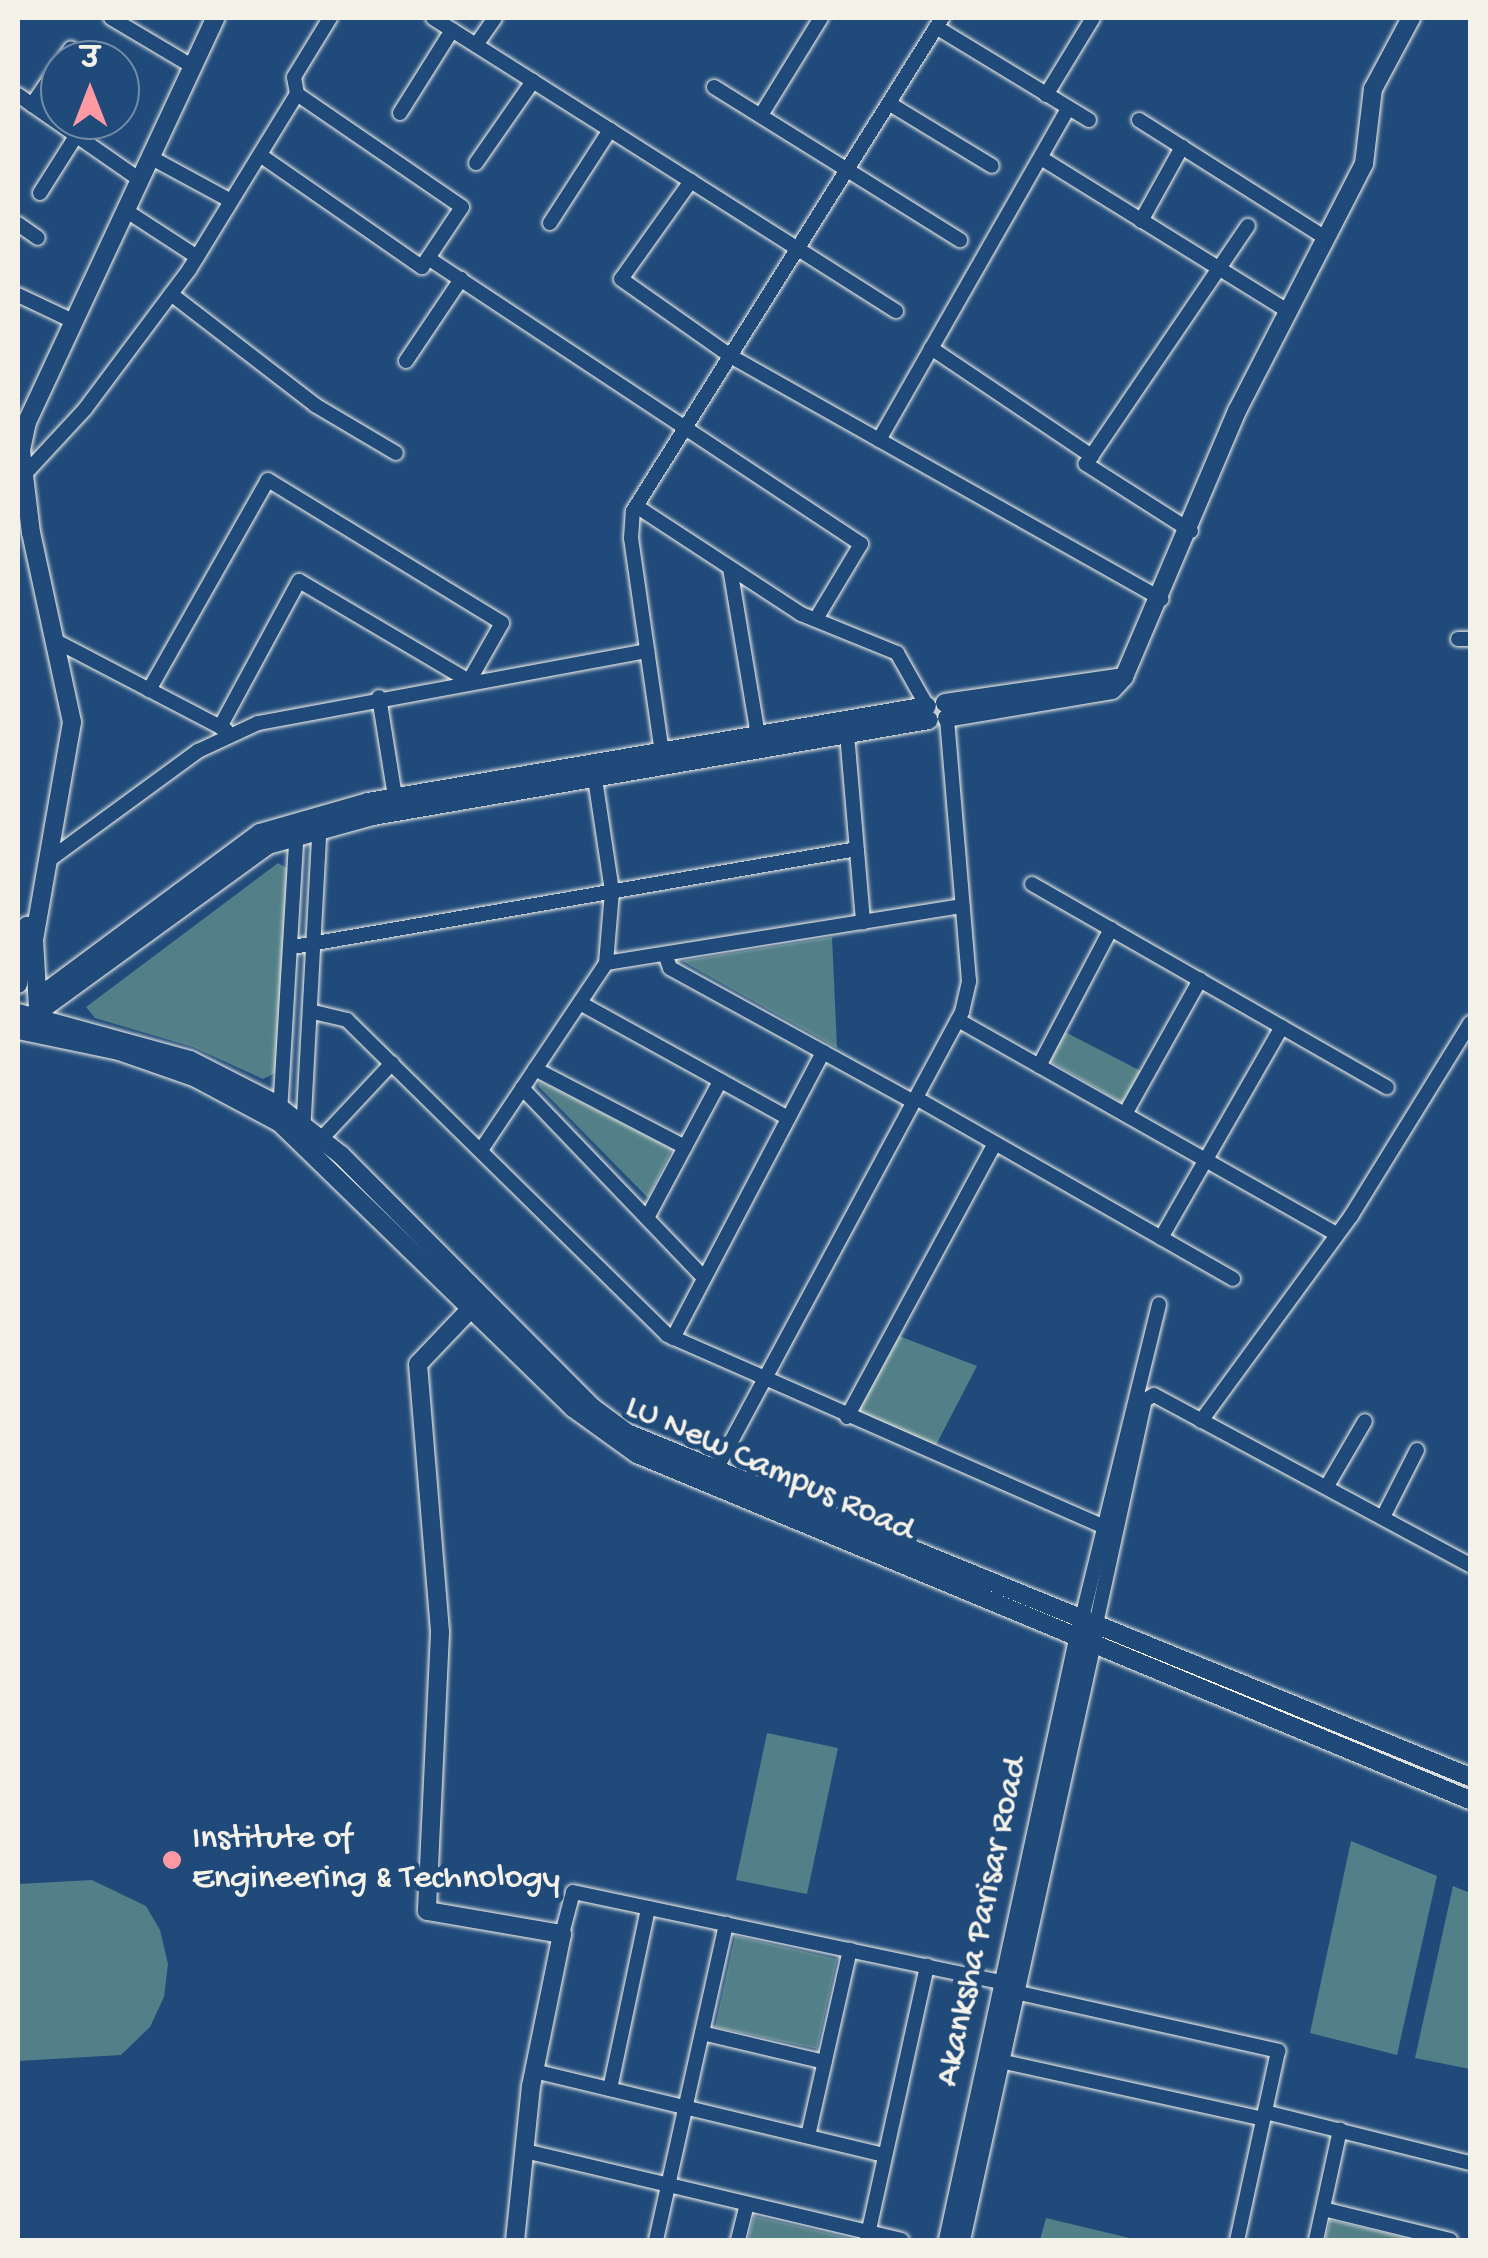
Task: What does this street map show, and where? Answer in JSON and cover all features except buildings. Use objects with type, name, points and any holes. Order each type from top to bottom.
[{"type":"street","points":[[111,18],[188,64]]},
{"type":"street","points":[[18,416],[125,210],[135,176],[150,157],[203,18]]},
{"type":"street","points":[[29,1018],[28,964],[72,722],[20,508],[27,422],[68,319],[188,64],[215,18]]},
{"type":"street","points":[[23,476],[84,410],[197,256],[297,94],[294,76],[330,18]]},
{"type":"street","points":[[433,18],[896,311]]},
{"type":"street","points":[[476,45],[496,18]]},
{"type":"street","points":[[761,116],[821,18]]},
{"type":"street","points":[[1046,95],[1093,18]]},
{"type":"street","points":[[29,1018],[268,845],[297,830],[395,797],[847,734],[937,712],[1124,677],[1191,531],[1238,411],[1364,164],[1373,89],[1411,18]]},
{"type":"street","points":[[663,759],[631,538],[636,506],[801,250],[940,20],[1046,95],[1090,120]]},
{"type":"street","points":[[400,112],[452,30]]},
{"type":"street","points":[[476,164],[533,81]]},
{"type":"street","points":[[714,87],[960,240]]},
{"type":"street","points":[[260,155],[422,267],[462,207],[297,94]]},
{"type":"street","points":[[18,116],[26,101]]},
{"type":"street","points":[[890,104],[992,166]]},
{"type":"street","points":[[879,440],[1068,108]]},
{"type":"street","points":[[1139,120],[1328,238]]},
{"type":"street","points":[[550,223],[610,130]]},
{"type":"street","points":[[40,193],[73,140]]},
{"type":"street","points":[[82,140],[135,176]]},
{"type":"street","points":[[1141,221],[1182,147]]},
{"type":"street","points":[[150,157],[232,201]]},
{"type":"street","points":[[1041,158],[1288,311]]},
{"type":"street","points":[[691,181],[621,279],[732,357],[1161,599]]},
{"type":"street","points":[[125,210],[197,256]]},
{"type":"street","points":[[18,224],[38,238]]},
{"type":"street","points":[[1191,531],[1086,464],[1248,226]]},
{"type":"street","points":[[428,258],[861,544],[816,619]]},
{"type":"street","points":[[406,360],[461,279]]},
{"type":"street","points":[[171,294],[315,404],[396,453]]},
{"type":"street","points":[[18,296],[68,319]]},
{"type":"street","points":[[931,348],[1092,456]]},
{"type":"street","points":[[149,690],[268,480],[502,623],[469,682]]},
{"type":"street","points":[[636,506],[816,619],[897,652],[937,712],[968,980],[958,1020],[712,1477]]},
{"type":"street","points":[[730,568],[758,735]]},
{"type":"street","points":[[227,730],[300,581],[469,682]]},
{"type":"street","points":[[18,984],[28,964],[50,860],[65,748],[39,590]]},
{"type":"street","points":[[54,640],[227,730]]},
{"type":"street","points":[[50,860],[227,730],[303,711],[647,651]]},
{"type":"street","points":[[379,697],[395,797]]},
{"type":"street","points":[[320,824],[595,778],[758,735],[937,712]]},
{"type":"street","points":[[847,734],[863,922]]},
{"type":"street","points":[[481,1150],[606,963],[612,891],[595,778]]},
{"type":"street","points":[[309,1135],[320,824]]},
{"type":"street","points":[[280,1117],[297,830]]},
{"type":"street","points":[[293,947],[857,848]]},
{"type":"street","points":[[1032,884],[1387,1087]]},
{"type":"street","points":[[606,963],[962,906]]},
{"type":"street","points":[[1039,1066],[1110,929]]},
{"type":"street","points":[[665,954],[670,968],[995,1143],[1233,1279]]},
{"type":"street","points":[[1125,1114],[1200,980]]},
{"type":"street","points":[[18,993],[29,1018]]},
{"type":"street","points":[[580,1002],[788,1118]]},
{"type":"street","points":[[313,1012],[347,1020],[673,1338],[763,1382],[1103,1526]]},
{"type":"street","name":"LU New Campus Road","points":[[29,1018],[190,1060],[309,1135],[477,1302],[602,1434],[1089,1621],[1470,1778]]},
{"type":"street","points":[[958,1020],[1337,1234]]},
{"type":"street","points":[[1201,1420],[1337,1234],[1470,1023]]},
{"type":"street","points":[[1161,1238],[1282,1027]]},
{"type":"street","points":[[673,1338],[822,1052]]},
{"type":"street","points":[[309,1135],[392,1062]]},
{"type":"street","points":[[535,1069],[685,1148]]},
{"type":"street","points":[[647,1218],[720,1081]]},
{"type":"street","points":[[522,1088],[704,1278]]},
{"type":"street","points":[[847,1418],[995,1143]]},
{"type":"street","points":[[477,1302],[418,1364],[440,1633],[427,1911],[562,1934]]},
{"type":"street","points":[[1089,1621],[1103,1526],[1158,1304]]},
{"type":"street","points":[[1089,1621],[1145,1400],[1154,1395],[1470,1565]]},
{"type":"street","points":[[1326,1486],[1364,1421]]},
{"type":"street","points":[[1383,1517],[1417,1450]]},
{"type":"street","name":"LU New Campus Road","points":[[712,1477],[1085,1641],[1470,1800]]},
{"type":"street","name":"Akanksha Parisar Road","points":[[948,2240],[1010,1987],[1089,1621]]},
{"type":"street","points":[[515,2240],[534,2071],[573,1892],[926,1966],[1278,2051],[1237,2240]]},
{"type":"street","points":[[610,2089],[648,1908]]},
{"type":"street","points":[[656,2240],[726,1924]]},
{"type":"street","points":[[808,2136],[850,1950]]},
{"type":"street","points":[[867,2236],[926,1966]]},
{"type":"street","name":"Akanksha Parisar Road","points":[[961,2240],[1000,2061],[1010,1987]]},
{"type":"street","points":[[702,2032],[825,2062]]},
{"type":"street","points":[[1000,2061],[1340,2130],[1470,2163]]},
{"type":"street","points":[[534,2071],[885,2154]]},
{"type":"street","points":[[1316,2240],[1340,2130]]},
{"type":"street","points":[[524,2152],[867,2236],[902,2240]]},
{"type":"street","points":[[738,2240],[747,2204]]},
{"type":"street","points":[[1322,2209],[1423,2237],[1450,2240]]},
{"type":"green space","points":[[278,863],[292,871],[279,1071],[263,1079],[193,1047],[95,1018],[86,1007]]},
{"type":"green space","points":[[832,937],[837,1048],[682,961]]},
{"type":"green space","points":[[1065,1032],[1141,1071],[1122,1103],[1050,1061]]},
{"type":"green space","points":[[540,1081],[672,1149],[648,1198],[538,1086]]},
{"type":"green space","points":[[899,1336],[977,1366],[935,1447],[856,1415]]},
{"type":"green space","points":[[767,1733],[838,1748],[807,1894],[736,1880]]},
{"type":"green space","points":[[1351,1841],[1437,1876],[1397,2055],[1310,2033]]},
{"type":"green space","points":[[92,1880],[146,1906],[160,1930],[168,1964],[164,1997],[150,2027],[121,2055],[18,2061],[18,1884]]},
{"type":"green space","points":[[1453,1886],[1470,1893],[1470,2069],[1415,2058]]},
{"type":"green space","points":[[735,1936],[837,1959],[817,2049],[715,2027]]},
{"type":"green space","points":[[754,2216],[857,2240],[748,2240]]},
{"type":"green space","points":[[1046,2218],[1138,2240],[1040,2240]]},
{"type":"green space","points":[[1330,2220],[1410,2239],[1325,2240]]},
{"type":"place","name":"Institute of Engineering & Technology","points":[[172,1860]]}]
